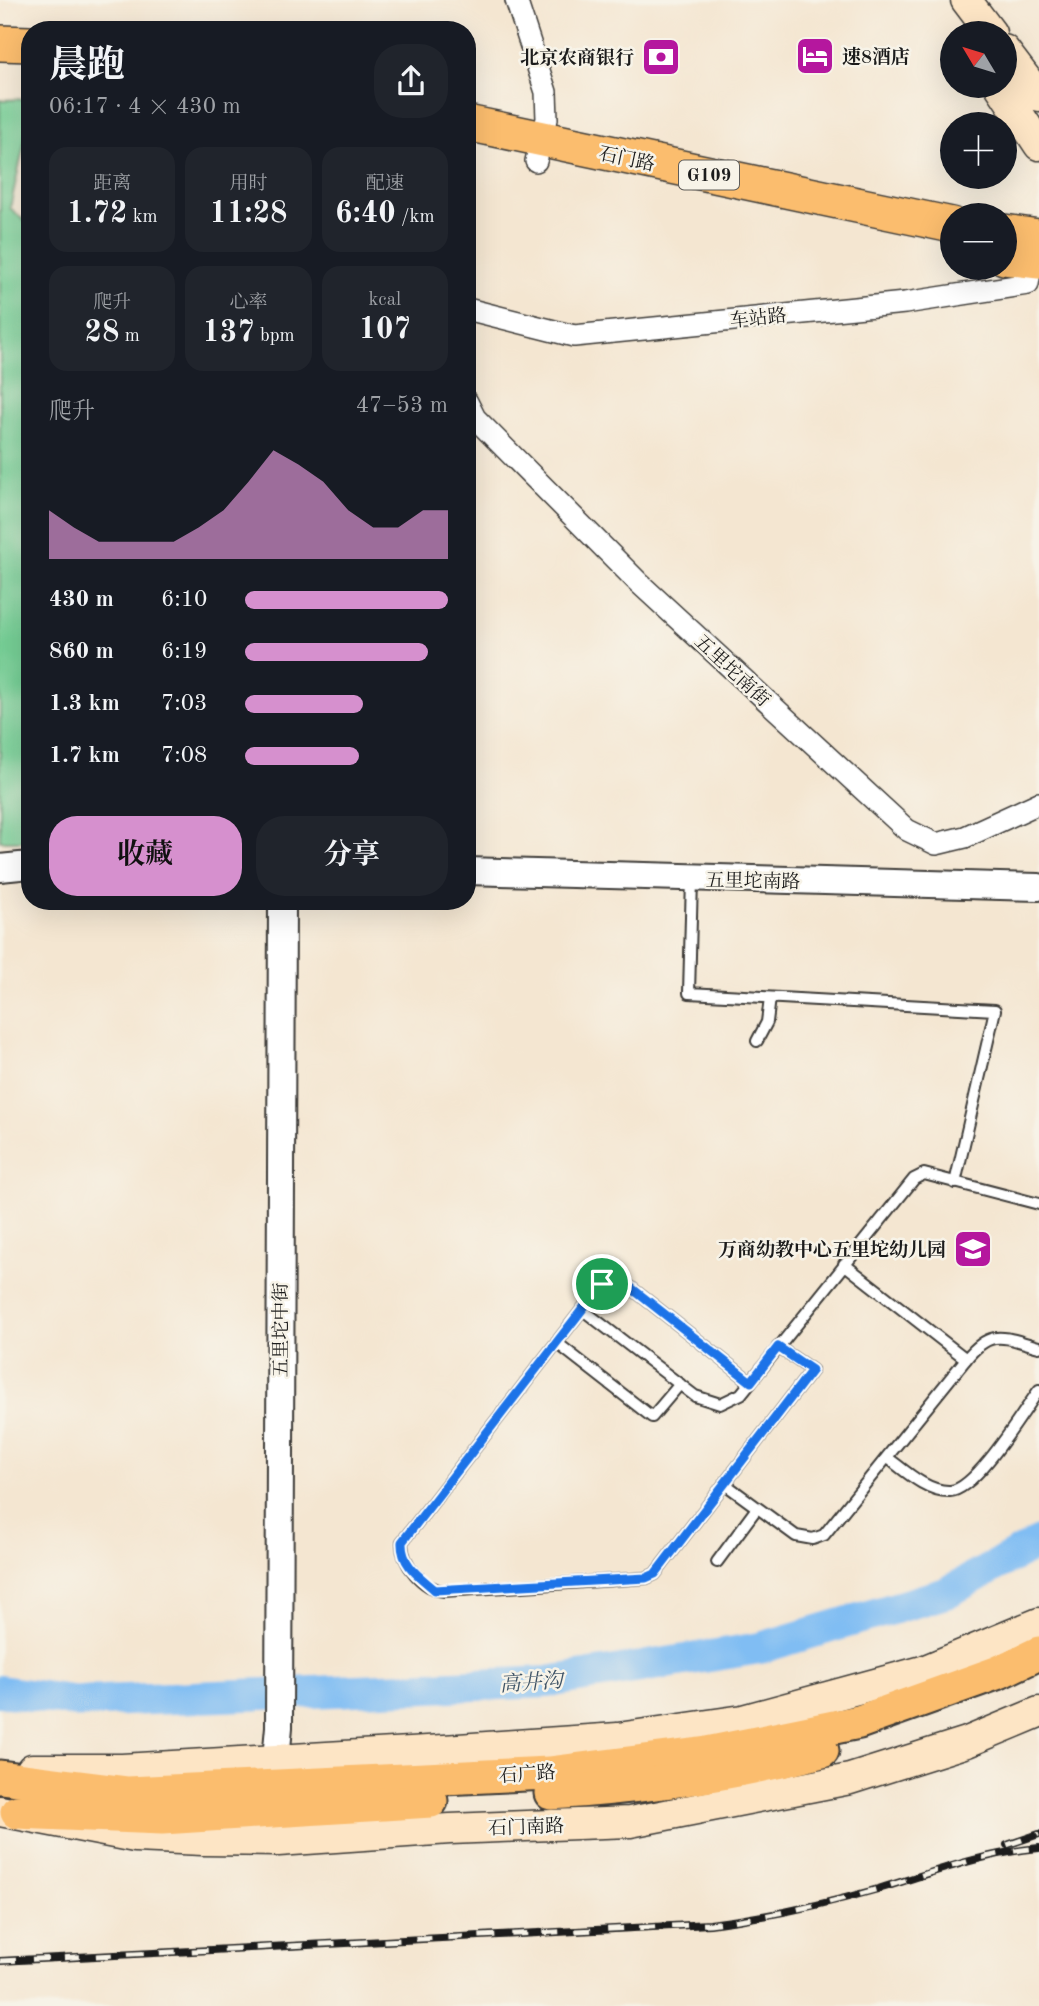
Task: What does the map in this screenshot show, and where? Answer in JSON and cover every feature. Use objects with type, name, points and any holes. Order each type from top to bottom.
[{"type":"highway","points":[[0,43],[21,44]]},
{"type":"highway","points":[[0,66],[21,67]]},
{"type":"highway","name":"石门路","points":[[476,126],[538,150],[940,245]]},
{"type":"highway","name":"石门路","points":[[476,147],[538,150],[940,223]]},
{"type":"main road","points":[[943,0],[958,21]]},
{"type":"main road","points":[[966,0],[982,21]]},
{"type":"main road","points":[[1017,68],[1039,96]]},
{"type":"main road","points":[[1008,98],[1039,145]]},
{"type":"main road","points":[[0,1769],[122,1769],[618,1738],[743,1720],[923,1671],[1039,1623]]},
{"type":"main road","name":"石广路","points":[[0,1777],[128,1793],[549,1773],[707,1753],[859,1722],[999,1672],[1039,1653]]},
{"type":"main road","name":"石广路","points":[[9,1812],[162,1818],[626,1788],[744,1771],[885,1734],[970,1707],[1039,1676]]},
{"type":"main road","name":"石门南路","points":[[9,1812],[135,1837],[203,1840],[278,1840],[450,1829],[630,1822],[850,1779],[967,1742],[1039,1712]]},
{"type":"street","points":[[516,0],[546,92],[547,119],[538,150]]},
{"type":"street","name":"车站路","points":[[476,311],[574,336],[905,303],[1028,284],[1029,254]]},
{"type":"street","name":"五里坨南街","points":[[476,419],[639,583],[907,830],[936,844],[965,837],[1039,803]]},
{"type":"street","points":[[0,868],[21,866]]},
{"type":"street","name":"五里坨南路","points":[[476,871],[1039,887]]},
{"type":"street","name":"五里坨中街","points":[[276,1759],[279,1727],[282,910]]},
{"type":"lane","points":[[692,879],[689,993],[995,1010],[955,1183]]},
{"type":"lane","points":[[757,1041],[767,1022],[770,998]]},
{"type":"lane","points":[[583,1310],[695,1396],[720,1404],[741,1394],[914,1179],[924,1174],[1039,1204]]},
{"type":"lane","points":[[844,1264],[966,1359]]},
{"type":"lane","points":[[751,1382],[625,1283],[617,1280],[602,1284],[402,1542],[401,1553],[408,1566],[435,1590],[646,1578],[655,1574],[812,1370],[778,1347]]},
{"type":"lane","points":[[725,1485],[796,1536],[813,1539],[834,1525],[978,1343],[1000,1336],[1039,1347]]},
{"type":"lane","points":[[557,1343],[652,1417],[680,1384]]},
{"type":"lane","points":[[888,1458],[909,1474],[936,1488],[949,1491],[963,1488],[979,1472],[1039,1390]]},
{"type":"lane","points":[[717,1562],[757,1508]]},
{"type":"green space","points":[[21,99],[21,158],[10,208],[21,217],[21,841],[0,841],[0,100]]},
{"type":"waterway","name":"高井沟","points":[[0,1691],[79,1702],[547,1682],[760,1648],[946,1593],[1039,1542]]},
{"type":"railway","points":[[1007,1845],[1039,1834]]},
{"type":"railway","points":[[0,1961],[710,1924],[815,1905],[977,1859],[1039,1848]]},
{"type":"place","name":"速8酒店","points":[[815,56]]},
{"type":"place","name":"北京农商银行","points":[[661,57]]},
{"type":"place","name":"万商幼教中心五里坨幼儿园","points":[[973,1249]]},
{"type":"route","points":[[617,1280],[625,1283],[751,1382],[778,1347],[812,1370],[655,1574],[646,1578],[435,1590],[408,1566],[401,1553],[402,1542],[602,1284],[617,1280]]}]
